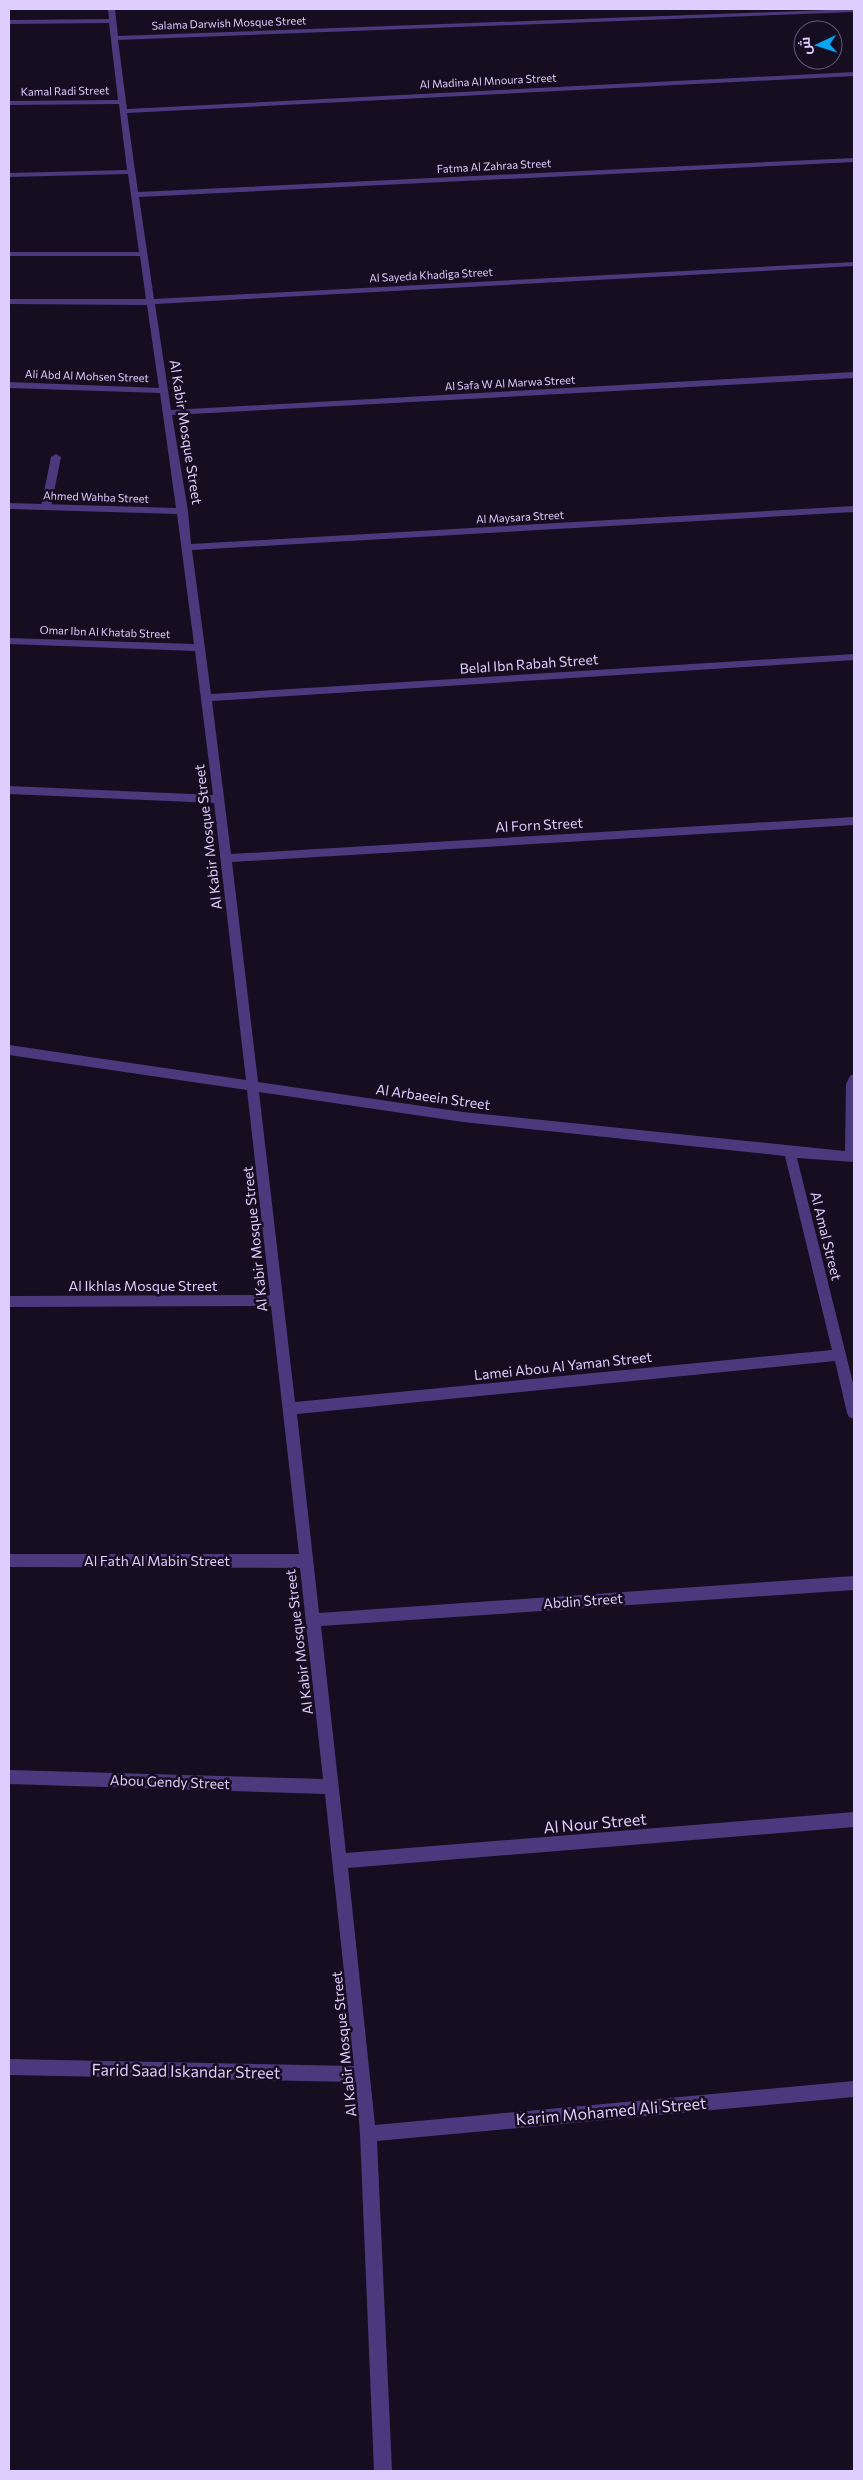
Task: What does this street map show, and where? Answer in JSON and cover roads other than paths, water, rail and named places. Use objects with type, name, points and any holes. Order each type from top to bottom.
[{"type":"street","name":"Salama Darwish Mosque Street","points":[[114,38],[854,10]]},
{"type":"street","name":"Al Kabir Mosque Street","points":[[112,15],[122,106],[183,511],[253,1086],[313,1620],[368,2134],[383,2471]]},
{"type":"street","points":[[9,22],[112,15]]},
{"type":"street","name":"Al Madina Al Mnoura Street","points":[[122,106],[854,74]]},
{"type":"street","name":"Kamal Radi Street","points":[[9,103],[122,106]]},
{"type":"street","name":"Fatma Al Zahraa Street","points":[[135,195],[854,160]]},
{"type":"street","points":[[9,174],[132,172]]},
{"type":"street","points":[[9,254],[144,254]]},
{"type":"street","name":"Al Sayeda Khadiga Street","points":[[9,302],[151,302],[854,264]]},
{"type":"street","name":"Al Safa W Al Marwa Street","points":[[168,413],[854,375]]},
{"type":"street","name":"Ali Abd Al Mohsen Street","points":[[9,385],[164,391]]},
{"type":"street","points":[[46,507],[56,457]]},
{"type":"street","name":"Ahmed Wahba Street","points":[[9,506],[183,511]]},
{"type":"street","name":"Al Maysara Street","points":[[187,547],[854,509]]},
{"type":"street","name":"Omar Ibn Al Khatab Street","points":[[9,641],[200,648]]},
{"type":"street","name":"Belal Ibn Rabah Street","points":[[206,698],[854,657]]},
{"type":"street","points":[[9,790],[219,799]]},
{"type":"street","name":"Al Forn Street","points":[[225,858],[854,821]]},
{"type":"street","name":"Al Arbaeein Street","points":[[9,1050],[463,1117],[790,1152],[853,1156]]},
{"type":"street","points":[[853,1156],[852,1084],[854,1079]]},
{"type":"street","name":"Al Amal Street","points":[[790,1152],[854,1413]]},
{"type":"street","name":"Al Ikhlas Mosque Street","points":[[9,1302],[277,1300]]},
{"type":"street","name":"Lamei Abou Al Yaman Street","points":[[288,1409],[840,1355]]},
{"type":"street","name":"Al Fath Al Mabin Street","points":[[9,1561],[305,1562]]},
{"type":"street","name":"Abdin Street","points":[[313,1620],[854,1582]]},
{"type":"street","name":"Abou Gendy Street","points":[[9,1777],[330,1787]]},
{"type":"street","name":"Al Nour Street","points":[[339,1861],[854,1819]]},
{"type":"street","name":"Farid Saad Iskandar Street","points":[[9,2067],[363,2074]]},
{"type":"street","name":"Karim Mohamed Ali Street","points":[[368,2134],[854,2089]]}]
